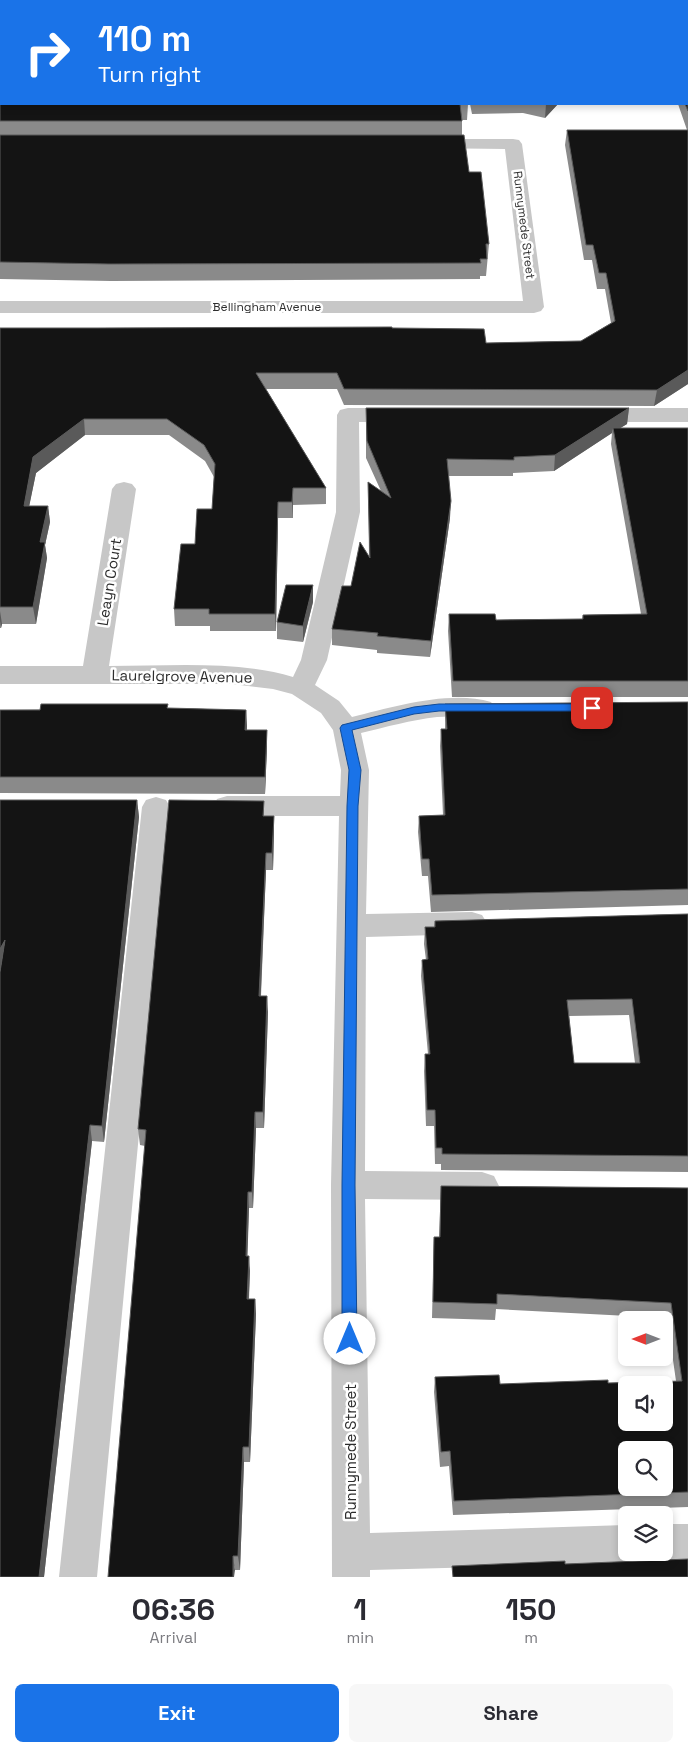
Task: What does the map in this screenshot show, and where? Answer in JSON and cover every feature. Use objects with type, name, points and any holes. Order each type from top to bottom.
[{"type":"street","name":"Runnymede Street","points":[[414,144],[513,144],[534,307]]},
{"type":"street","name":"Bellingham Avenue","points":[[0,307],[534,307]]},
{"type":"street","points":[[300,688],[314,660],[348,512],[348,415],[428,415]]},
{"type":"street","points":[[568,415],[688,415]]},
{"type":"street","name":"Leayn Court","points":[[95,674],[124,489]]},
{"type":"street","name":"Laurelgrove Avenue","points":[[0,675],[232,675],[274,680],[300,688],[330,707],[346,728]]},
{"type":"street","points":[[346,728],[414,711],[439,708],[508,708]]},
{"type":"street","name":"Runnymede Street","points":[[346,728],[355,770],[352,806],[348,1185],[351,1564]]},
{"type":"street","points":[[78,1577],[168,806],[352,806]]},
{"type":"street","points":[[352,926],[500,922]]},
{"type":"street","points":[[348,1185],[508,1186]]},
{"type":"street","points":[[673,1543],[688,1543]]},
{"type":"street","points":[[351,1564],[618,1545]]},
{"type":"building","points":[[0,105],[460,105],[462,121],[0,121]]},
{"type":"building","points":[[567,130],[688,130],[688,370],[657,390],[344,389],[337,373],[256,373],[326,488],[293,488],[292,502],[278,502],[275,614],[209,614],[209,609],[174,609],[181,544],[195,544],[197,509],[212,509],[215,464],[204,445],[167,419],[84,419],[33,457],[24,506],[48,506],[40,542],[45,542],[33,607],[0,607],[0,328],[392,327],[484,329],[486,343],[581,341],[615,321],[606,273],[599,273],[593,245],[586,245]]},
{"type":"building","points":[[0,135],[464,135],[469,172],[481,172],[489,244],[486,244],[487,259],[480,259],[481,263],[109,264],[0,262]]},
{"type":"building","points":[[366,408],[629,408],[555,455],[514,457],[514,460],[447,459],[451,501],[431,641],[377,636],[378,633],[332,629],[342,586],[351,586],[360,542],[370,558],[368,482],[391,498],[367,441]]},
{"type":"building","points":[[613,428],[688,428],[688,681],[453,681],[449,614],[495,614],[496,620],[583,619],[583,615],[647,614]]},
{"type":"building","points":[[286,585],[313,585],[303,626],[277,622]]},
{"type":"building","points":[[688,702],[688,889],[432,895],[429,859],[422,859],[419,816],[445,815],[441,729],[447,729],[445,704]]},
{"type":"building","points":[[41,704],[168,704],[167,708],[246,710],[245,730],[267,730],[265,777],[0,777],[0,710],[40,710]]},
{"type":"building","points":[[0,800],[137,800],[102,1126],[90,1125],[39,1577],[0,1577],[0,972],[5,940],[0,949]]},
{"type":"building","points":[[169,800],[264,801],[263,816],[274,816],[272,853],[266,853],[259,996],[267,996],[263,1112],[255,1112],[252,1192],[248,1192],[246,1256],[249,1256],[247,1299],[255,1299],[249,1447],[243,1447],[238,1556],[233,1556],[233,1577],[108,1577],[146,1130],[138,1129]]},
{"type":"building","points":[[688,914],[688,1156],[442,1154],[442,1148],[436,1148],[435,1110],[427,1110],[425,1054],[430,1054],[422,960],[428,959],[425,927],[435,927],[435,921]],"holes":[[[632,999],[640,1063],[574,1063],[567,1000]]]},
{"type":"building","points":[[441,1186],[688,1188],[688,1492],[673,1493],[673,1441],[618,1441],[618,1495],[454,1501],[450,1451],[441,1452],[435,1377],[499,1375],[500,1384],[608,1380],[608,1383],[618,1383],[618,1431],[673,1431],[673,1381],[682,1381],[671,1303],[497,1294],[497,1304],[433,1302],[434,1237],[440,1237]]},
{"type":"building","points":[[688,1559],[688,1577],[453,1577],[452,1566],[565,1561],[565,1564]]},
{"type":"route","points":[[350,1339],[348,1185],[352,806],[355,770],[346,728],[414,711],[439,708],[592,708]]}]
